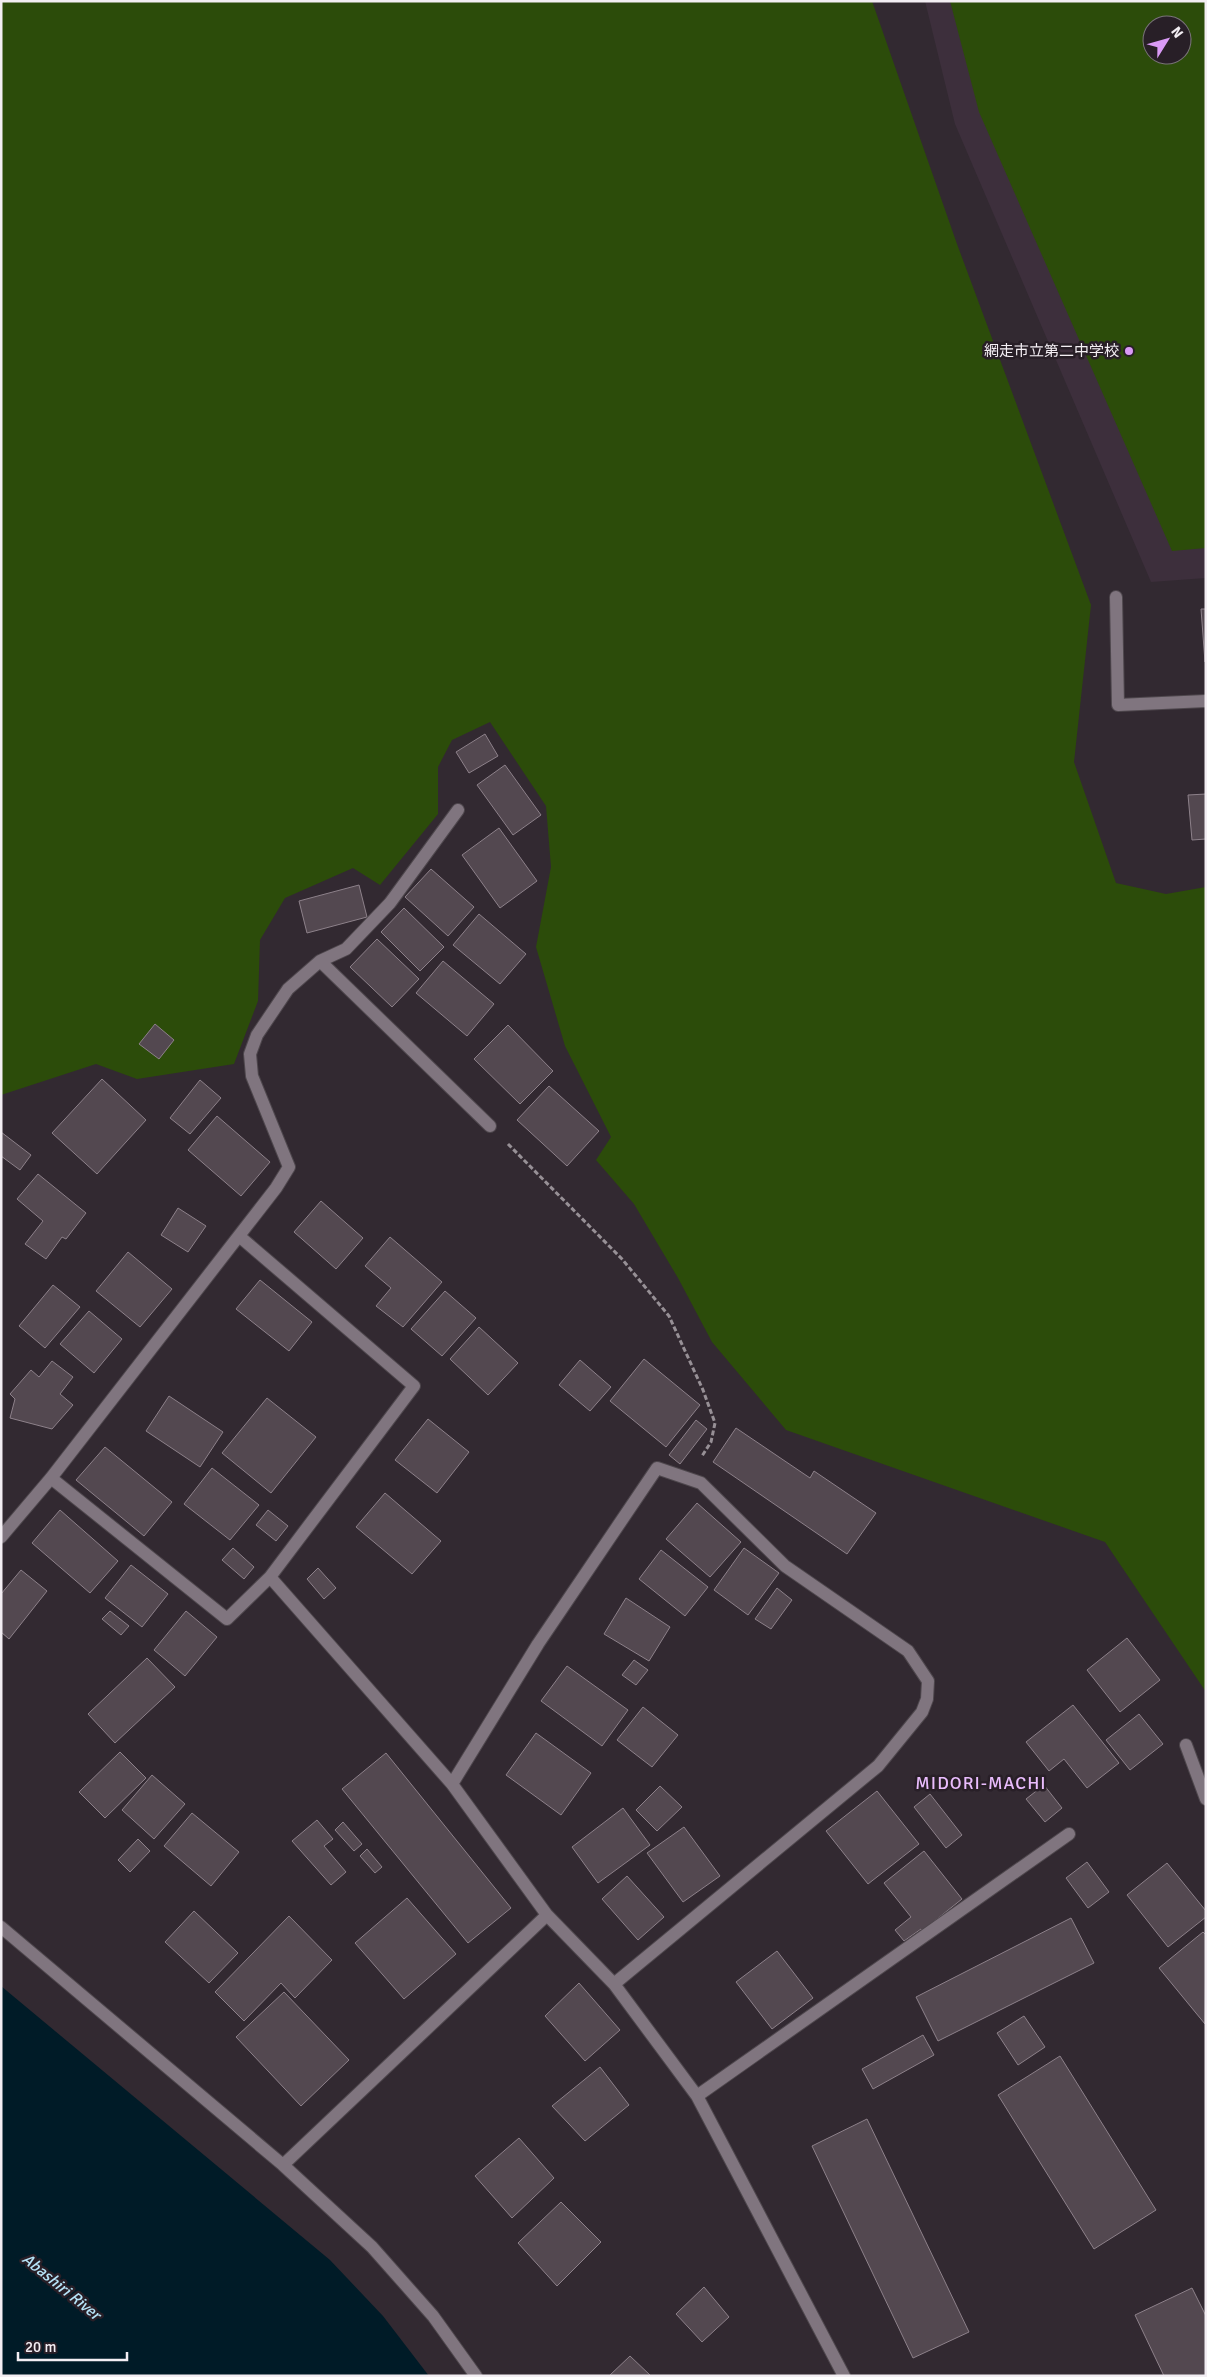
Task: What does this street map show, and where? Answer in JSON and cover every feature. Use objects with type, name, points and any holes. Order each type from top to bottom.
[{"type":"street","points":[[1116,597],[1118,705],[1206,701]]},
{"type":"street","points":[[1,1537],[51,1478],[289,1167],[252,1076],[250,1054],[257,1036],[274,1007],[288,989],[320,960],[346,949],[390,903],[458,810]]},
{"type":"street","points":[[320,960],[490,1126]]},
{"type":"street","points":[[51,1478],[227,1620],[270,1577],[414,1386],[238,1236]]},
{"type":"street","points":[[452,1784],[538,1644],[657,1468],[701,1483],[785,1566],[908,1651],[928,1681],[927,1699],[922,1712],[878,1766],[614,1984]]},
{"type":"street","points":[[270,1577],[452,1784],[547,1915],[614,1984],[697,2096],[844,2376]]},
{"type":"street","points":[[1186,1745],[1206,1799]]},
{"type":"street","points":[[697,2096],[1069,1834]]},
{"type":"street","points":[[284,2165],[547,1915]]},
{"type":"street","points":[[1,1927],[284,2165],[372,2247],[433,2316],[476,2376]]},
{"type":"path","points":[[490,1126],[622,1259],[669,1316],[703,1390],[715,1423],[711,1442],[686,1478]]},
{"type":"shaded area","name":"網走市立第二中学校","points":[[925,1],[1206,1],[1206,578],[1151,582],[955,124]]},
{"type":"green space","points":[[1,1],[872,1],[957,244],[1091,605],[1074,762],[1116,883],[1166,894],[1206,887],[1206,1692],[1105,1542],[786,1430],[712,1342],[678,1278],[634,1204],[596,1160],[611,1137],[565,1046],[536,947],[551,867],[546,806],[490,722],[452,740],[438,767],[438,814],[380,885],[353,868],[285,898],[260,940],[258,1001],[234,1064],[137,1079],[96,1064],[1,1095]]},
{"type":"green space","name":"網走市立第二中学校","points":[[950,1],[1206,1],[1206,548],[1172,551],[979,112]]},
{"type":"water","name":"Abashiri River","points":[[1,1986],[330,2260],[383,2316],[429,2376],[1,2376]]},
{"type":"building","points":[[1201,609],[1206,609],[1205,662]]},
{"type":"building","points":[[485,734],[498,756],[469,773],[456,752]]},
{"type":"building","points":[[505,765],[541,815],[513,835],[477,785]]},
{"type":"building","points":[[1206,794],[1206,839],[1192,840],[1188,795]]},
{"type":"building","points":[[499,828],[537,881],[500,908],[462,855]]},
{"type":"building","points":[[431,869],[474,907],[448,936],[405,897]]},
{"type":"building","points":[[359,885],[367,917],[307,933],[299,901]]},
{"type":"building","points":[[404,908],[444,947],[420,971],[381,932]]},
{"type":"building","points":[[479,914],[526,954],[500,984],[453,945]]},
{"type":"building","points":[[377,939],[419,979],[392,1007],[350,967]]},
{"type":"building","points":[[443,961],[494,1004],[467,1036],[416,993]]},
{"type":"building","points":[[155,1024],[174,1040],[159,1059],[139,1044]]},
{"type":"building","points":[[508,1025],[553,1071],[520,1104],[474,1059]]},
{"type":"building","points":[[102,1079],[146,1120],[97,1174],[52,1133]]},
{"type":"building","points":[[200,1080],[221,1098],[190,1134],[170,1118]]},
{"type":"building","points":[[549,1086],[599,1131],[567,1166],[517,1120]]},
{"type":"building","points":[[217,1116],[270,1162],[241,1196],[188,1150]]},
{"type":"building","points":[[1,1132],[31,1155],[20,1170],[1,1156]]},
{"type":"building","points":[[38,1174],[86,1213],[66,1239],[62,1237],[46,1259],[25,1244],[43,1221],[17,1199]]},
{"type":"building","points":[[321,1201],[363,1238],[336,1269],[294,1232]]},
{"type":"building","points":[[178,1208],[206,1226],[188,1252],[161,1235]]},
{"type":"building","points":[[390,1237],[442,1282],[403,1327],[376,1306],[391,1288],[365,1266]]},
{"type":"building","points":[[128,1252],[172,1289],[140,1327],[96,1291]]},
{"type":"building","points":[[260,1280],[312,1322],[289,1351],[236,1309]]},
{"type":"building","points":[[53,1285],[80,1307],[45,1348],[19,1326]]},
{"type":"building","points":[[445,1291],[476,1318],[442,1356],[411,1329]]},
{"type":"building","points":[[89,1311],[122,1339],[94,1373],[60,1344]]},
{"type":"building","points":[[479,1327],[518,1363],[488,1395],[450,1359]]},
{"type":"building","points":[[644,1359],[700,1405],[666,1447],[610,1401]]},
{"type":"building","points":[[580,1360],[611,1387],[590,1411],[559,1385]]},
{"type":"building","points":[[52,1361],[73,1377],[60,1394],[73,1405],[52,1429],[10,1418],[15,1399],[10,1394],[31,1370],[39,1377]]},
{"type":"building","points":[[169,1396],[223,1432],[200,1467],[146,1431]]},
{"type":"building","points":[[267,1398],[316,1437],[271,1493],[222,1453]]},
{"type":"building","points":[[428,1419],[469,1452],[437,1493],[395,1460]]},
{"type":"building","points":[[696,1420],[707,1429],[680,1464],[669,1455]]},
{"type":"building","points":[[736,1428],[810,1478],[814,1471],[876,1513],[847,1554],[713,1462]]},
{"type":"building","points":[[105,1447],[172,1502],[144,1536],[76,1480]]},
{"type":"building","points":[[212,1468],[259,1505],[230,1540],[184,1504]]},
{"type":"building","points":[[385,1493],[441,1541],[412,1574],[356,1527]]},
{"type":"building","points":[[697,1503],[741,1542],[710,1577],[666,1539]]},
{"type":"building","points":[[60,1510],[118,1561],[90,1593],[32,1543]]},
{"type":"building","points":[[268,1510],[288,1526],[276,1541],[256,1525]]},
{"type":"building","points":[[233,1548],[254,1567],[244,1579],[222,1560]]},
{"type":"building","points":[[744,1548],[779,1573],[748,1615],[714,1590]]},
{"type":"building","points":[[661,1550],[708,1587],[685,1616],[639,1579]]},
{"type":"building","points":[[131,1565],[168,1594],[142,1627],[105,1598]]},
{"type":"building","points":[[318,1568],[336,1588],[324,1599],[307,1579]]},
{"type":"building","points":[[21,1570],[47,1591],[9,1639],[1,1632],[1,1594]]},
{"type":"building","points":[[777,1588],[792,1600],[771,1629],[755,1619]]},
{"type":"building","points":[[626,1598],[670,1627],[649,1661],[604,1634]]},
{"type":"building","points":[[110,1611],[129,1626],[121,1635],[102,1619]]},
{"type":"building","points":[[186,1611],[217,1637],[185,1676],[154,1650]]},
{"type":"building","points":[[1127,1638],[1160,1680],[1120,1712],[1087,1670]]},
{"type":"building","points":[[147,1658],[175,1687],[115,1743],[88,1714]]},
{"type":"building","points":[[634,1660],[648,1670],[636,1685],[622,1675]]},
{"type":"building","points":[[567,1666],[628,1710],[602,1746],[541,1701]]},
{"type":"building","points":[[1073,1705],[1119,1763],[1087,1788],[1064,1759],[1049,1771],[1026,1742]]},
{"type":"building","points":[[643,1707],[678,1735],[652,1767],[617,1740]]},
{"type":"building","points":[[1139,1714],[1163,1744],[1130,1770],[1106,1740]]},
{"type":"building","points":[[536,1733],[591,1773],[561,1815],[506,1775]]},
{"type":"building","points":[[120,1752],[146,1778],[105,1818],[79,1792]]},
{"type":"building","points":[[386,1753],[511,1908],[468,1943],[342,1789]]},
{"type":"building","points":[[152,1775],[185,1804],[154,1839],[122,1810]]},
{"type":"building","points":[[1044,1785],[1062,1808],[1045,1822],[1026,1799]]},
{"type":"building","points":[[660,1786],[682,1807],[657,1831],[636,1810]]},
{"type":"building","points":[[877,1791],[919,1844],[868,1884],[826,1831]]},
{"type":"building","points":[[930,1794],[962,1835],[946,1848],[914,1807]]},
{"type":"building","points":[[623,1808],[650,1845],[598,1883],[572,1847]]},
{"type":"building","points":[[192,1813],[239,1852],[211,1886],[164,1846]]},
{"type":"building","points":[[317,1820],[333,1839],[324,1846],[346,1872],[331,1885],[292,1841]]},
{"type":"building","points":[[343,1822],[362,1844],[354,1851],[335,1830]]},
{"type":"building","points":[[684,1827],[720,1876],[683,1902],[647,1853]]},
{"type":"building","points":[[138,1839],[150,1851],[130,1872],[118,1860]]},
{"type":"building","points":[[367,1849],[382,1867],[375,1873],[360,1856]]},
{"type":"building","points":[[924,1851],[962,1899],[922,1931],[921,1929],[904,1941],[895,1930],[911,1917],[884,1883]]},
{"type":"building","points":[[1087,1862],[1109,1892],[1088,1908],[1066,1878]]},
{"type":"building","points":[[1167,1863],[1206,1911],[1206,1917],[1168,1947],[1127,1895]]},
{"type":"building","points":[[627,1876],[664,1917],[638,1940],[602,1899]]},
{"type":"building","points":[[407,1898],[456,1954],[404,1999],[355,1943]]},
{"type":"building","points":[[194,1911],[238,1953],[209,1983],[165,1942]]},
{"type":"building","points":[[289,1916],[332,1960],[295,1998],[281,1983],[244,2021],[215,1992]]},
{"type":"building","points":[[1071,1918],[1094,1963],[938,2041],[916,1997]]},
{"type":"building","points":[[1203,1932],[1206,1935],[1205,2024],[1159,1968]]},
{"type":"building","points":[[777,1951],[813,1998],[772,2029],[736,1982]]},
{"type":"building","points":[[579,1983],[620,2030],[585,2061],[545,2016]]},
{"type":"building","points":[[284,1992],[349,2060],[301,2106],[236,2037]]},
{"type":"building","points":[[1024,2016],[1045,2047],[1018,2065],[997,2033]]},
{"type":"building","points":[[923,2035],[934,2055],[873,2089],[862,2069]]},
{"type":"building","points":[[1060,2056],[1156,2210],[1094,2249],[998,2095]]},
{"type":"building","points":[[600,2067],[629,2105],[585,2141],[552,2106]]},
{"type":"building","points":[[867,2119],[969,2332],[913,2358],[812,2146]]},
{"type":"building","points":[[519,2138],[554,2178],[512,2218],[475,2176]]},
{"type":"building","points":[[561,2202],[601,2242],[557,2286],[518,2243]]},
{"type":"building","points":[[704,2287],[729,2317],[702,2342],[676,2314]]},
{"type":"building","points":[[1192,2288],[1206,2316],[1206,2376],[1164,2376],[1135,2315]]},
{"type":"building","points":[[630,2356],[651,2376],[609,2376]]},
{"type":"place","name":"網走市立第二中学校","points":[[1129,351]]},
{"type":"district","name":"MIDORI-MACHI","points":[[981,1783]]}]
